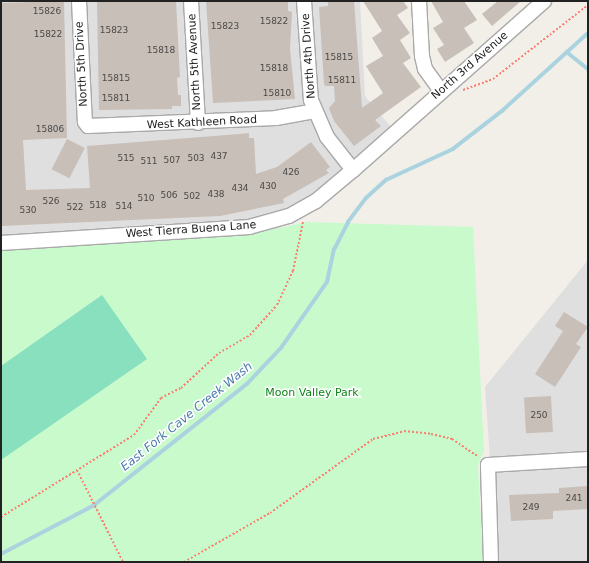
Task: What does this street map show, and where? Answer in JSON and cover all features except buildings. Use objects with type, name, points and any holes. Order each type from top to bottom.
[{"type":"street","name":"North 5th Drive","points":[[79,1],[85,122],[88,126]]},
{"type":"street","name":"North 5th Avenue","points":[[191,1],[198,123]]},
{"type":"street","name":"North 4th Drive","points":[[304,1],[309,90],[314,111],[327,137],[353,170]]},
{"type":"street","points":[[419,1],[422,56],[425,69],[441,91]]},
{"type":"street","name":"North 3rd Avenue","points":[[397,131],[544,1]]},
{"type":"street","name":"West Kathleen Road","points":[[88,126],[198,123],[292,117],[314,111]]},
{"type":"street","name":"West Tierra Buena Lane","points":[[1,243],[262,225],[302,209],[353,170],[397,131]]},
{"type":"street","points":[[491,562],[483,461],[588,459]]},
{"type":"path","points":[[458,94],[494,80],[588,5]]},
{"type":"path","points":[[1,517],[134,435],[161,398],[181,388],[219,353],[250,335],[273,310],[293,271],[304,219]]},
{"type":"path","points":[[184,562],[270,513],[373,438],[404,431],[431,434],[452,439],[483,461]]},
{"type":"path","points":[[77,470],[123,562]]},
{"type":"shaded area","points":[[1,1],[360,1],[365,96],[401,139],[315,210],[277,229],[243,236],[1,250]]},
{"type":"shaded area","points":[[588,260],[588,562],[497,562],[485,387]]},
{"type":"green space","name":"Moon Valley Park","points":[[307,222],[473,227],[484,451],[478,465],[483,562],[1,562],[1,250],[243,236]]},
{"type":"green space","points":[[102,295],[147,359],[1,460],[1,366]]},
{"type":"waterway","name":"East Fork Cave Creek Wash","points":[[1,554],[93,506],[247,384],[281,348],[327,282],[334,250],[348,222],[366,198],[386,180],[453,149],[502,111],[588,33]]},
{"type":"waterway","points":[[567,52],[588,69]]}]
